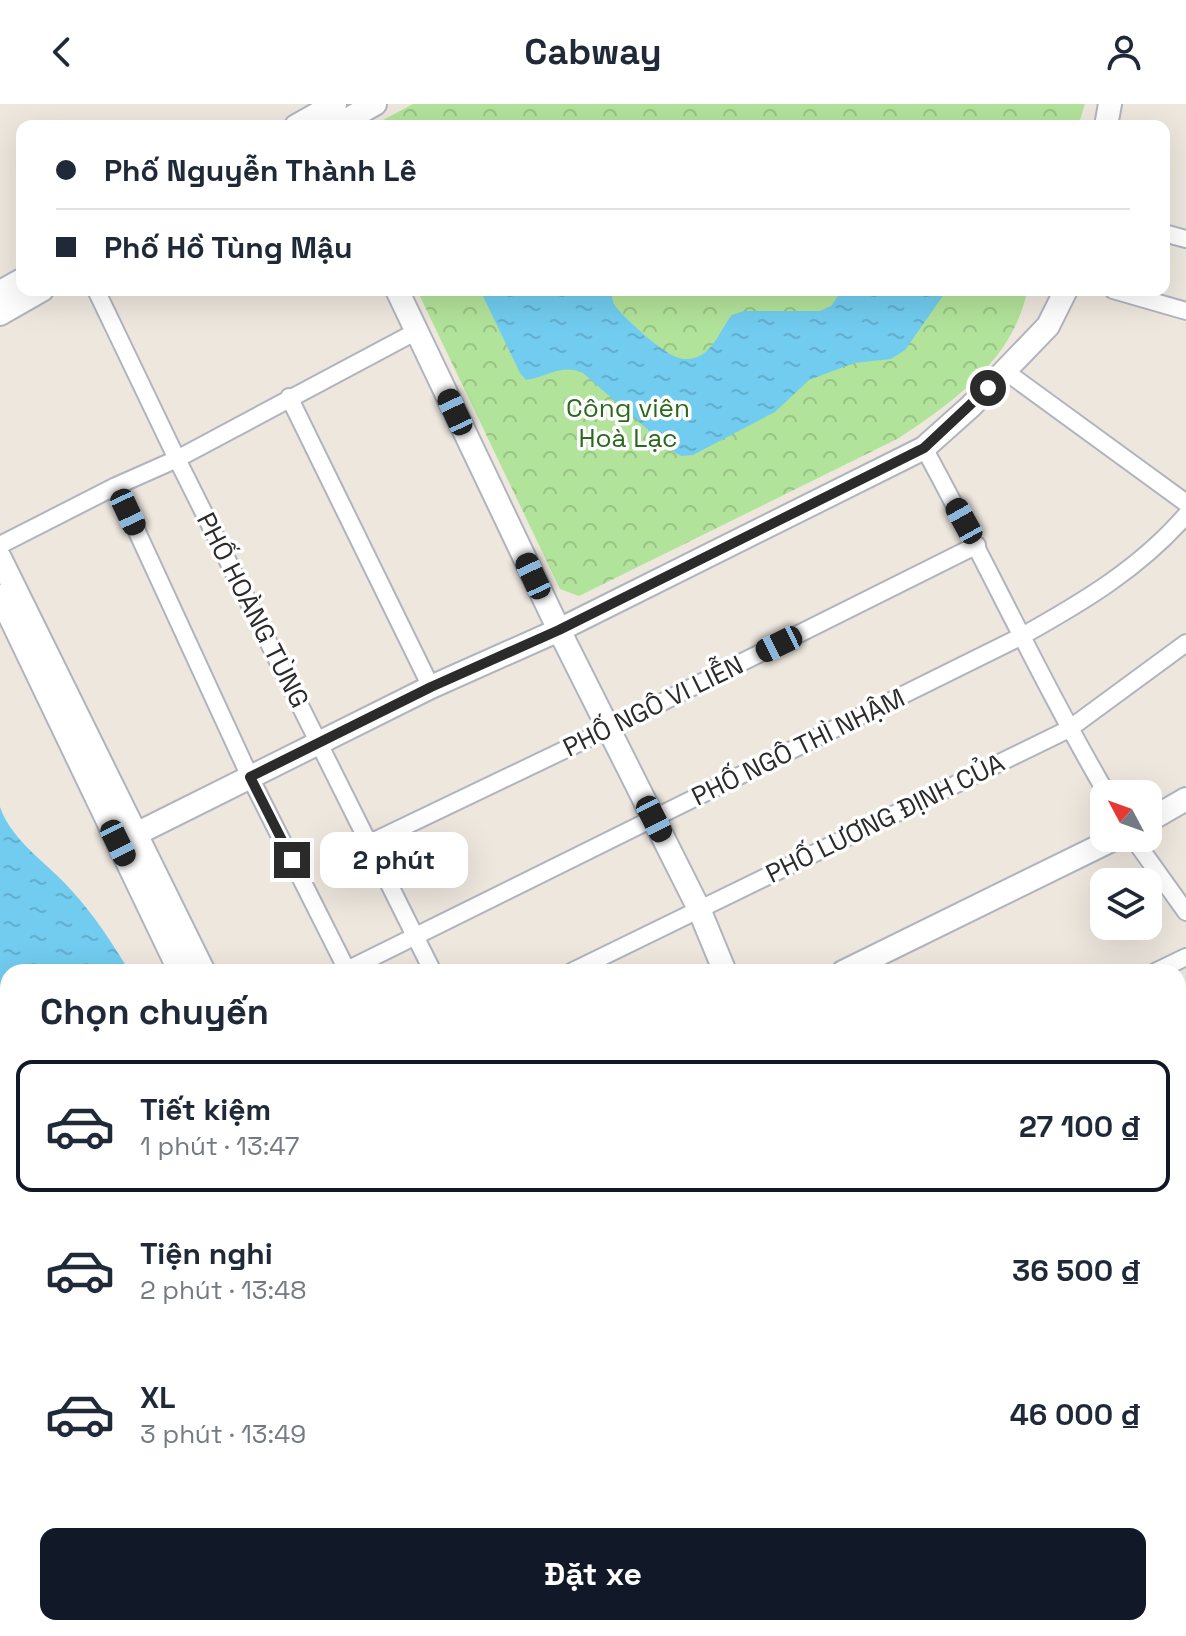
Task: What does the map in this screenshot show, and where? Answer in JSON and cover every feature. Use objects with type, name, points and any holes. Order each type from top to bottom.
[{"type":"street","points":[[313,120],[335,104]]},
{"type":"street","points":[[347,120],[375,104]]},
{"type":"street","points":[[0,314],[32,296]]},
{"type":"street","name":"PHỐ HOÀNG TÙNG","points":[[99,296],[429,964]]},
{"type":"street","points":[[400,296],[559,630],[699,909],[722,964]]},
{"type":"street","points":[[127,839],[431,687],[559,630],[924,448],[1048,326],[1063,296]]},
{"type":"street","points":[[1134,296],[1186,311]]},
{"type":"street","points":[[0,545],[177,459],[417,331]]},
{"type":"street","points":[[1005,371],[1186,503]]},
{"type":"street","points":[[289,397],[431,687]]},
{"type":"street","points":[[924,448],[977,545],[1069,729],[1099,780]]},
{"type":"street","points":[[116,486],[250,777],[344,964]]},
{"type":"street","name":"PHỐ NGÔ THÌ NHẬM","points":[[360,964],[414,934],[1022,636],[1126,573],[1165,539],[1186,515]]},
{"type":"street","name":"PHỐ NGÔ VI LIỄN","points":[[370,843],[608,729],[977,545]]},
{"type":"street","points":[[0,558],[127,839],[177,964]]},
{"type":"street","points":[[0,596],[127,839],[199,964]]},
{"type":"street","name":"PHỐ LƯƠNG ĐỊNH CỦA","points":[[587,964],[1069,729],[1186,643]]},
{"type":"street","points":[[1162,813],[1186,799]]},
{"type":"street","points":[[859,964],[1090,851]]},
{"type":"street","points":[[1143,852],[1186,912]]},
{"type":"green space","points":[[413,104],[1085,104],[1080,120],[383,120]]},
{"type":"green space","name":"Công viên Hoà Lạc","points":[[420,296],[1026,296],[1008,339],[983,372],[951,401],[899,438],[579,596],[560,589]]},
{"type":"water","points":[[483,296],[612,296],[621,313],[636,328],[673,355],[686,359],[703,354],[713,345],[732,315],[744,311],[820,311],[831,306],[838,296],[943,296],[905,350],[891,359],[854,363],[809,380],[775,412],[693,455],[681,456],[671,450],[583,373],[568,369],[526,380]]},
{"type":"water","points":[[0,807],[13,831],[88,910],[125,964],[0,964]]},
{"type":"route","points":[[292,860],[250,777],[431,687],[559,630],[924,448],[988,388]]}]
